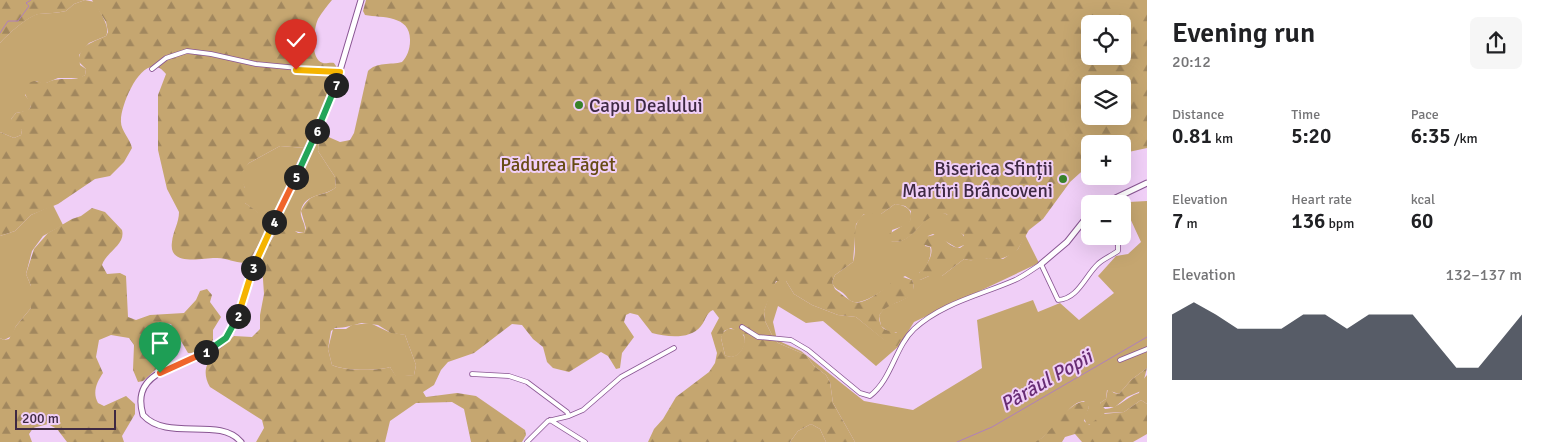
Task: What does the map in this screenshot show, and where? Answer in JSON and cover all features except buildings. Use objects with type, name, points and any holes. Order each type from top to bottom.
[{"type":"main road","points":[[241,442],[230,434],[176,433],[158,428],[143,415],[141,394],[148,382],[156,375],[219,345],[232,330],[258,257],[333,94],[361,0]]},
{"type":"main road","points":[[1122,195],[1147,183]]},
{"type":"main road","points":[[1041,264],[1059,250],[1081,226]]},
{"type":"street","points":[[152,69],[166,58],[187,51],[256,64],[340,72]]},
{"type":"street","points":[[742,327],[758,337],[791,340],[808,350],[860,393],[870,396],[894,364],[905,340],[923,321],[945,308],[1017,279],[1041,264],[1058,300],[1065,298],[1078,290],[1100,262],[1118,252],[1118,245]]},
{"type":"street","points":[[527,442],[550,420],[569,416],[583,410],[621,377],[674,348]]},
{"type":"street","points":[[1120,360],[1147,349]]},
{"type":"street","points":[[472,374],[509,376],[527,382],[567,412],[569,416]]},
{"type":"street","points":[[550,420],[585,442]]},
{"type":"green space","points":[[0,0],[85,0],[74,4],[66,11],[34,15],[18,26],[0,43]]},
{"type":"green space","points":[[85,0],[95,2],[106,23],[107,32],[106,36],[89,43],[79,55],[80,65],[86,69],[85,75],[81,78],[58,78],[44,84],[36,81],[25,95],[31,103],[30,108],[27,111],[16,113],[11,119],[22,130],[21,135],[14,138],[0,132],[0,43],[7,35],[34,15],[66,11],[74,4]]},
{"type":"green space","points":[[92,0],[332,0],[318,19],[315,29],[314,50],[319,60],[324,63],[334,63],[338,69],[337,79],[327,94],[325,109],[305,148],[280,146],[249,163],[240,174],[245,188],[245,203],[266,218],[269,225],[249,262],[245,263],[219,258],[195,260],[181,258],[175,255],[172,250],[179,212],[167,189],[158,150],[158,95],[166,74],[158,67],[150,67],[143,72],[136,80],[125,102],[121,124],[132,148],[124,162],[110,176],[95,179],[58,204],[31,215],[15,231],[0,236],[0,132],[14,138],[21,135],[22,130],[13,126],[11,119],[16,113],[30,108],[24,90],[28,83],[34,81],[46,83],[85,75],[86,69],[79,62],[81,52],[92,42],[106,36],[108,32],[106,22]]},
{"type":"green space","name":"Pădurea Făget","points":[[366,0],[1147,0],[1147,148],[1131,151],[1131,135],[1081,135],[1081,172],[1070,182],[1043,219],[1029,230],[1018,249],[1013,254],[998,260],[988,258],[977,262],[964,259],[942,276],[929,276],[920,280],[916,277],[931,256],[931,247],[922,244],[925,237],[938,234],[953,247],[960,248],[964,245],[964,235],[950,228],[947,214],[938,214],[930,218],[906,239],[899,242],[891,241],[889,234],[910,221],[911,211],[905,206],[895,204],[881,214],[864,214],[856,224],[853,262],[835,275],[832,282],[835,289],[845,297],[852,302],[859,302],[872,297],[900,276],[912,280],[914,288],[912,293],[883,310],[879,316],[884,329],[903,336],[897,346],[890,345],[856,317],[838,315],[812,305],[794,294],[786,281],[776,281],[764,311],[765,321],[778,343],[806,355],[814,366],[826,375],[830,382],[833,403],[855,442],[826,442],[820,429],[811,424],[798,431],[790,442],[648,442],[654,429],[663,419],[676,397],[709,372],[715,363],[717,353],[711,333],[719,318],[713,310],[709,313],[703,324],[691,334],[678,336],[664,336],[652,333],[638,315],[630,313],[626,315],[624,322],[634,337],[622,353],[620,368],[616,369],[608,356],[601,352],[569,372],[553,368],[547,362],[543,347],[533,339],[522,325],[512,324],[474,353],[448,362],[441,370],[434,385],[423,392],[426,397],[457,393],[476,396],[525,430],[526,435],[522,442],[471,442],[464,409],[452,402],[416,403],[390,421],[385,442],[256,442],[264,428],[262,420],[210,387],[206,378],[207,364],[216,352],[234,336],[252,337],[260,329],[260,315],[264,294],[262,265],[265,250],[279,228],[286,225],[298,233],[304,233],[306,228],[301,211],[305,204],[313,197],[331,191],[336,187],[335,177],[318,151],[319,138],[324,135],[340,142],[350,140],[354,133],[368,71],[375,66],[402,62],[407,55],[410,41],[406,26],[395,19],[365,15],[363,11]],"holes":[[[362,323],[378,325],[391,333],[405,335],[416,365],[414,375],[396,376],[390,367],[361,370],[332,365],[328,349],[331,331],[335,328]],[[731,328],[744,335],[745,339],[740,352],[729,357],[725,355],[721,338],[724,331]]]},
{"type":"green space","points":[[314,130],[324,135],[319,138],[318,151],[335,177],[336,187],[312,197],[304,204],[301,213],[305,227],[304,233],[279,228],[267,245],[262,268],[247,263],[254,256],[269,225],[267,220],[245,203],[245,188],[239,177],[241,170],[249,163],[280,146],[305,148]]},
{"type":"green space","points":[[1147,201],[1147,368],[1131,380],[1119,394],[1107,390],[1106,399],[1100,403],[1105,409],[1110,408],[1139,393],[1142,381],[1147,375],[1147,404],[1141,400],[1124,412],[1105,413],[1092,424],[1087,425],[1084,418],[1089,407],[1084,401],[1079,402],[1037,442],[855,442],[833,403],[830,382],[826,375],[814,366],[806,355],[778,343],[765,321],[764,311],[772,287],[778,280],[786,281],[794,294],[812,305],[838,315],[856,317],[886,341],[897,332],[889,332],[881,326],[879,316],[887,307],[902,300],[911,293],[914,287],[912,280],[905,276],[873,297],[859,302],[850,300],[832,282],[835,275],[853,262],[855,256],[855,229],[860,218],[866,213],[881,214],[895,204],[906,207],[909,210],[911,219],[909,224],[892,230],[891,241],[899,241],[906,238],[931,215],[938,213],[949,216],[964,237],[964,245],[957,248],[933,234],[928,236],[925,246],[930,247],[931,254],[926,265],[919,273],[920,280],[929,276],[942,276],[964,259],[974,261],[988,258],[1003,259],[1018,249],[1025,235],[1039,263],[914,322],[899,346],[876,366],[823,321],[806,323],[778,306],[773,322],[777,340],[801,351],[864,401],[913,410],[982,368],[977,320],[1033,300],[1038,312],[1060,303],[1079,320],[1114,293],[1098,276],[1116,256],[1128,254],[1141,242],[1131,220],[1131,202]]},
{"type":"green space","points":[[53,205],[63,225],[43,236],[32,251],[26,274],[31,286],[31,308],[16,326],[12,336],[4,340],[0,338],[0,236],[15,231],[31,215]]},
{"type":"green space","points":[[92,208],[105,212],[122,230],[121,240],[102,265],[107,274],[120,273],[126,276],[128,317],[136,320],[150,315],[184,313],[196,300],[200,291],[207,289],[212,295],[210,302],[221,317],[213,330],[213,340],[202,350],[188,353],[171,324],[158,322],[152,332],[164,354],[163,363],[143,381],[138,382],[133,370],[134,345],[129,338],[111,335],[99,340],[96,357],[103,373],[95,391],[98,403],[104,406],[126,396],[135,404],[135,414],[122,436],[124,442],[67,442],[57,429],[48,424],[33,428],[29,434],[32,442],[0,442],[0,338],[4,340],[9,339],[16,326],[31,308],[31,286],[26,274],[34,249],[48,233],[81,216]]},
{"type":"green space","points":[[370,323],[389,332],[405,335],[416,365],[414,375],[396,377],[390,367],[361,370],[332,365],[328,349],[333,329],[346,329],[352,325]]},
{"type":"green space","points":[[728,329],[737,330],[743,334],[745,339],[741,351],[731,357],[725,355],[721,338],[722,333]]},
{"type":"green space","points":[[1147,368],[1141,391],[1127,397],[1115,407],[1102,407],[1100,403],[1106,399],[1108,388],[1114,393],[1119,394],[1131,380]]},
{"type":"green space","points":[[1141,400],[1147,404],[1147,434],[1133,442],[1082,442],[1075,434],[1065,437],[1062,442],[1035,442],[1042,438],[1067,411],[1080,402],[1087,402],[1089,407],[1084,421],[1089,425],[1103,414],[1124,412]]},
{"type":"green space","points":[[811,424],[820,429],[826,442],[790,442],[798,431]]},
{"type":"waterway","points":[[0,33],[8,21],[18,21],[29,6],[26,3],[31,0]]},
{"type":"waterway","name":"Pârâul Popii","points":[[957,442],[992,427],[1147,337]]},
{"type":"place","name":"Capu Dealului","points":[[579,105]]},
{"type":"place","name":"Biserica Sfinții Martiri Brâncoveni","points":[[1063,179]]},
{"type":"route","points":[[160,373],[219,345],[232,330],[236,322],[254,265],[333,94],[340,72],[296,70]]}]
